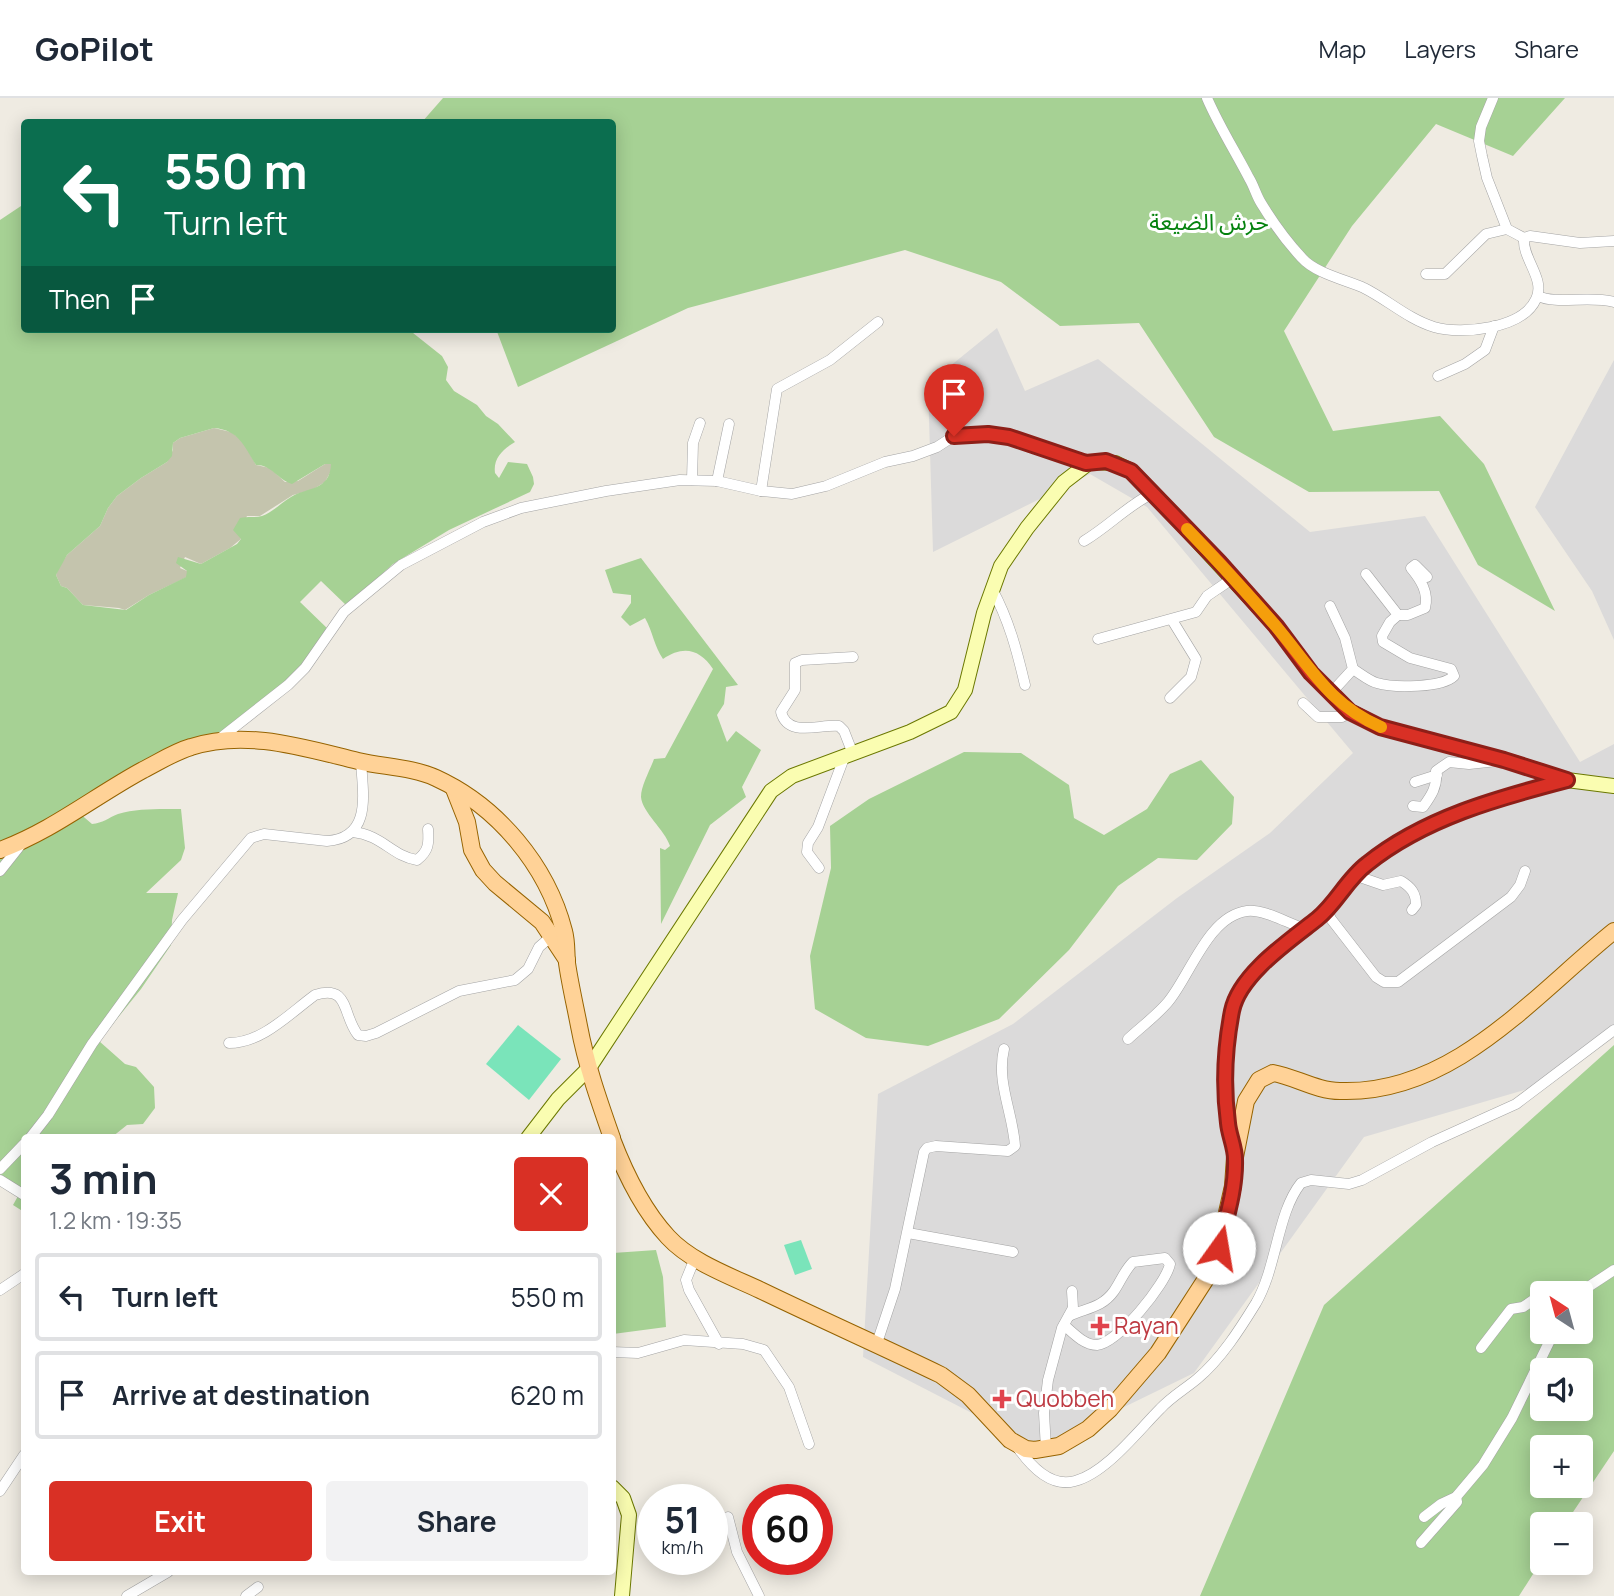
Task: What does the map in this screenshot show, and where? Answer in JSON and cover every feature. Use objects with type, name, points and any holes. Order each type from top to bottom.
[{"type":"main road","points":[[0,850],[72,815],[125,779],[191,747],[218,741],[247,740],[303,746],[361,762],[424,773],[470,797],[503,825],[535,866],[559,913],[552,929]]},
{"type":"main road","points":[[454,789],[467,822],[472,850],[483,870],[552,929],[567,960],[589,1068],[611,1134]]},
{"type":"main road","points":[[616,1147],[655,1222],[669,1238],[695,1258],[950,1381],[968,1395],[1016,1445],[1035,1450],[1046,1449],[1059,1446],[1088,1429],[1110,1409],[1178,1326],[1211,1271],[1233,1186],[1245,1101],[1253,1087],[1266,1075],[1283,1075],[1336,1091],[1394,1085],[1419,1077],[1479,1043],[1614,931]]},
{"type":"street","points":[[1207,98],[1259,200],[1304,260],[1325,273],[1363,288],[1411,318],[1435,327],[1463,330],[1516,320],[1529,309],[1538,296],[1537,282],[1526,254],[1524,238]]},
{"type":"street","points":[[1493,98],[1484,115],[1479,141],[1488,178],[1507,229]]},
{"type":"street","points":[[1426,274],[1445,274],[1486,234],[1507,229],[1524,238],[1530,236],[1580,243],[1614,241]]},
{"type":"street","points":[[1538,296],[1554,301],[1597,299],[1614,302]]},
{"type":"street","points":[[761,491],[777,389],[830,360],[878,322]]},
{"type":"street","points":[[1438,376],[1465,364],[1485,350],[1494,326]]},
{"type":"street","points":[[692,480],[693,443],[699,423]]},
{"type":"street","points":[[717,481],[729,424]]},
{"type":"street","points":[[218,741],[288,685],[305,668],[344,612],[393,571],[416,556],[483,522],[521,508],[622,488],[692,480],[717,481],[761,491],[792,494],[826,486],[927,451],[954,436],[967,434],[1009,437],[1086,463],[1106,461],[1131,471],[1276,626],[1311,673],[1350,712],[1380,727],[1567,780],[1614,786]]},
{"type":"street","points":[[531,1134],[558,1100],[589,1068],[771,791],[792,776],[910,732],[951,712],[965,690],[977,639],[1002,566],[1027,528],[1064,482],[1086,463]]},
{"type":"street","points":[[1084,541],[1133,504],[1153,493]]},
{"type":"street","points":[[1330,606],[1345,638],[1353,669],[1374,682],[1394,687],[1444,682],[1454,677],[1451,670],[1410,658],[1383,642],[1382,636],[1390,622],[1398,615],[1408,615],[1425,608],[1427,599],[1423,586],[1411,568],[1415,565],[1427,577]]},
{"type":"street","points":[[1366,574],[1398,615]]},
{"type":"street","points":[[1098,639],[1196,612],[1207,596],[1233,579]]},
{"type":"street","points":[[992,589],[1016,645],[1025,685]]},
{"type":"street","points":[[1170,698],[1191,677],[1196,659],[1172,620]]},
{"type":"street","points":[[819,868],[807,852],[808,843],[818,827],[848,756],[844,731],[839,726],[793,727],[786,723],[781,712],[796,690],[795,663],[803,660],[853,657]]},
{"type":"street","points":[[1331,693],[1353,669]]},
{"type":"street","points":[[1303,703],[1318,717],[1342,717],[1350,712]]},
{"type":"street","points":[[1413,806],[1423,807],[1432,794],[1437,772],[1449,762],[1469,764],[1504,760]]},
{"type":"street","points":[[353,832],[362,814],[364,798],[361,762]]},
{"type":"street","points":[[1415,782],[1437,775]]},
{"type":"street","points":[[1235,1157],[1228,1124],[1225,1082],[1233,1008],[1248,981],[1326,911],[1354,875],[1398,843],[1455,814],[1567,780]]},
{"type":"street","points":[[33,1134],[92,1044],[183,920],[251,838],[264,834],[335,841],[353,832],[369,834],[408,859],[417,860],[428,847],[428,829]]},
{"type":"street","points":[[0,871],[23,841]]},
{"type":"street","points":[[1326,911],[1376,977],[1384,982],[1398,982],[1511,897],[1520,885],[1525,871]]},
{"type":"street","points":[[1354,875],[1383,885],[1401,881],[1410,886],[1416,898],[1416,905],[1412,910]]},
{"type":"street","points":[[1128,1039],[1170,1000],[1202,947],[1228,918],[1245,911],[1259,911],[1304,928]]},
{"type":"street","points":[[229,1042],[243,1042],[255,1037],[314,995],[324,992],[332,992],[340,997],[345,1004],[352,1028],[358,1035],[376,1033],[459,991],[515,980],[528,969],[552,929]]},
{"type":"street","points":[[1016,1445],[1032,1466],[1061,1482],[1073,1482],[1108,1462],[1160,1408],[1197,1380],[1239,1328],[1266,1283],[1285,1216],[1301,1183],[1311,1180],[1349,1184],[1362,1180],[1432,1142],[1516,1104],[1614,1030]]},
{"type":"street","points":[[876,1346],[895,1289],[922,1157],[927,1148],[936,1146],[1008,1151],[1015,1146],[1014,1125],[1002,1080],[1001,1060],[1004,1049]]},
{"type":"street","points":[[0,1169],[21,1147]]},
{"type":"street","points":[[0,1180],[21,1193]]},
{"type":"street","points":[[908,1233],[1013,1252]]},
{"type":"street","points":[[695,1258],[686,1280],[719,1344]]},
{"type":"street","points":[[1165,1258],[1170,1264],[1164,1279],[1136,1316],[1111,1340],[1098,1345],[1087,1343],[1067,1320],[1080,1311],[1089,1311],[1107,1298],[1133,1262],[1165,1258]]},
{"type":"street","points":[[1593,1284],[1613,1271]]},
{"type":"street","points":[[0,1290],[21,1276]]},
{"type":"street","points":[[1046,1449],[1044,1413],[1048,1380],[1073,1308],[1072,1291]]},
{"type":"street","points":[[1481,1348],[1511,1309],[1523,1307],[1530,1302]]},
{"type":"street","points":[[616,1352],[638,1353],[684,1340],[755,1346],[764,1350],[789,1387],[809,1444]]},
{"type":"street","points":[[1424,1517],[1456,1497],[1483,1465],[1529,1385],[1548,1344]]},
{"type":"street","points":[[0,1490],[21,1459]]},
{"type":"street","points":[[616,1491],[623,1498],[629,1515],[622,1596]]},
{"type":"street","points":[[1421,1543],[1457,1502],[1456,1497]]},
{"type":"street","points":[[728,1517],[737,1552],[759,1596]]},
{"type":"street","points":[[127,1596],[163,1575]]},
{"type":"street","points":[[246,1596],[258,1587]]},
{"type":"shaded area","points":[[997,328],[1025,391],[1098,359],[1310,532],[1425,516],[1580,762],[1614,744],[1614,1035],[1555,1081],[1364,1137],[1194,1373],[1040,1448],[863,1357],[878,1094],[1013,1024],[1177,898],[1270,833],[1353,753],[1147,507],[1090,474],[933,552],[928,384]]},
{"type":"shaded area","points":[[1614,360],[1614,640],[1592,591],[1535,507]]},
{"type":"shaded area","points":[[214,428],[231,432],[243,441],[256,465],[270,468],[285,482],[298,481],[325,464],[331,464],[331,471],[325,482],[312,490],[293,495],[260,516],[247,516],[239,534],[241,539],[230,548],[201,564],[185,557],[180,568],[187,571],[187,577],[125,610],[83,605],[67,588],[61,586],[56,575],[67,555],[100,526],[117,496],[167,462],[173,450],[173,443],[180,438]]},
{"type":"green space","name":"حرش الضيعة","points":[[443,98],[1565,98],[1513,156],[1436,124],[1352,226],[1284,331],[1333,431],[1440,416],[1484,464],[1555,611],[1478,565],[1439,491],[1309,492],[1214,437],[1139,323],[1060,326],[1001,282],[905,250],[688,308],[518,387],[498,333],[616,333],[616,119],[425,119]]},
{"type":"green space","points":[[21,206],[21,333],[413,333],[442,356],[448,367],[446,380],[454,391],[477,405],[515,442],[497,458],[495,473],[499,478],[508,462],[527,464],[534,484],[530,492],[449,530],[393,564],[347,606],[321,581],[300,602],[329,630],[287,684],[222,735],[78,812],[92,824],[133,811],[181,809],[185,848],[181,860],[146,893],[178,893],[172,920],[171,945],[141,989],[99,1041],[125,1064],[136,1067],[154,1087],[155,1108],[143,1124],[127,1125],[116,1134],[21,1134],[21,1188],[0,1174],[0,220]],"holes":[[[214,428],[229,432],[240,440],[256,465],[266,467],[292,484],[325,464],[331,464],[330,473],[322,484],[291,497],[266,514],[240,518],[233,530],[241,539],[237,544],[201,564],[178,557],[176,563],[187,571],[186,577],[126,610],[83,605],[67,588],[61,586],[56,575],[67,555],[100,526],[117,496],[167,462],[172,456],[173,443],[180,438]]]},
{"type":"green space","points":[[641,558],[738,685],[726,687],[724,704],[717,715],[727,742],[736,731],[761,750],[742,787],[746,797],[710,825],[661,924],[660,848],[665,850],[670,846],[645,809],[641,793],[654,759],[665,758],[713,669],[703,657],[691,651],[677,652],[663,659],[645,618],[630,626],[621,617],[631,603],[631,595],[613,593],[605,570]]},
{"type":"green space","points":[[964,752],[1021,753],[1069,785],[1074,818],[1104,835],[1147,809],[1170,774],[1201,760],[1234,797],[1232,824],[1197,860],[1158,858],[1118,886],[1069,950],[999,1019],[928,1046],[866,1038],[815,1009],[810,956],[831,868],[830,826],[869,799]]},
{"type":"green space","points":[[518,1025],[561,1059],[529,1100],[486,1064]]},
{"type":"green space","points":[[1614,1045],[1614,1451],[1593,1482],[1593,1435],[1530,1435],[1530,1498],[1582,1498],[1573,1512],[1530,1512],[1530,1575],[1532,1575],[1519,1596],[1200,1596],[1324,1305]]},
{"type":"green space","points":[[21,1191],[21,1210],[13,1205]]},
{"type":"green space","points":[[801,1240],[812,1269],[795,1275],[784,1245]]},
{"type":"green space","points":[[656,1250],[663,1277],[666,1327],[616,1334],[616,1253]]},
{"type":"slow traffic","points":[[1187,529],[1276,626],[1311,673],[1350,712],[1381,727]]},
{"type":"place","name":"Rayan","points":[[1100,1326]]},
{"type":"place","name":"Quobbeh","points":[[1002,1399]]},
{"type":"route","points":[[954,436],[988,434],[1009,437],[1086,463],[1106,461],[1131,471],[1219,562],[1276,626],[1311,673],[1350,712],[1380,727],[1434,740],[1567,780],[1466,810],[1398,843],[1373,859],[1354,875],[1326,911],[1259,969],[1241,990],[1233,1008],[1227,1045],[1225,1082],[1228,1124],[1235,1157],[1233,1186],[1219,1248]]}]
